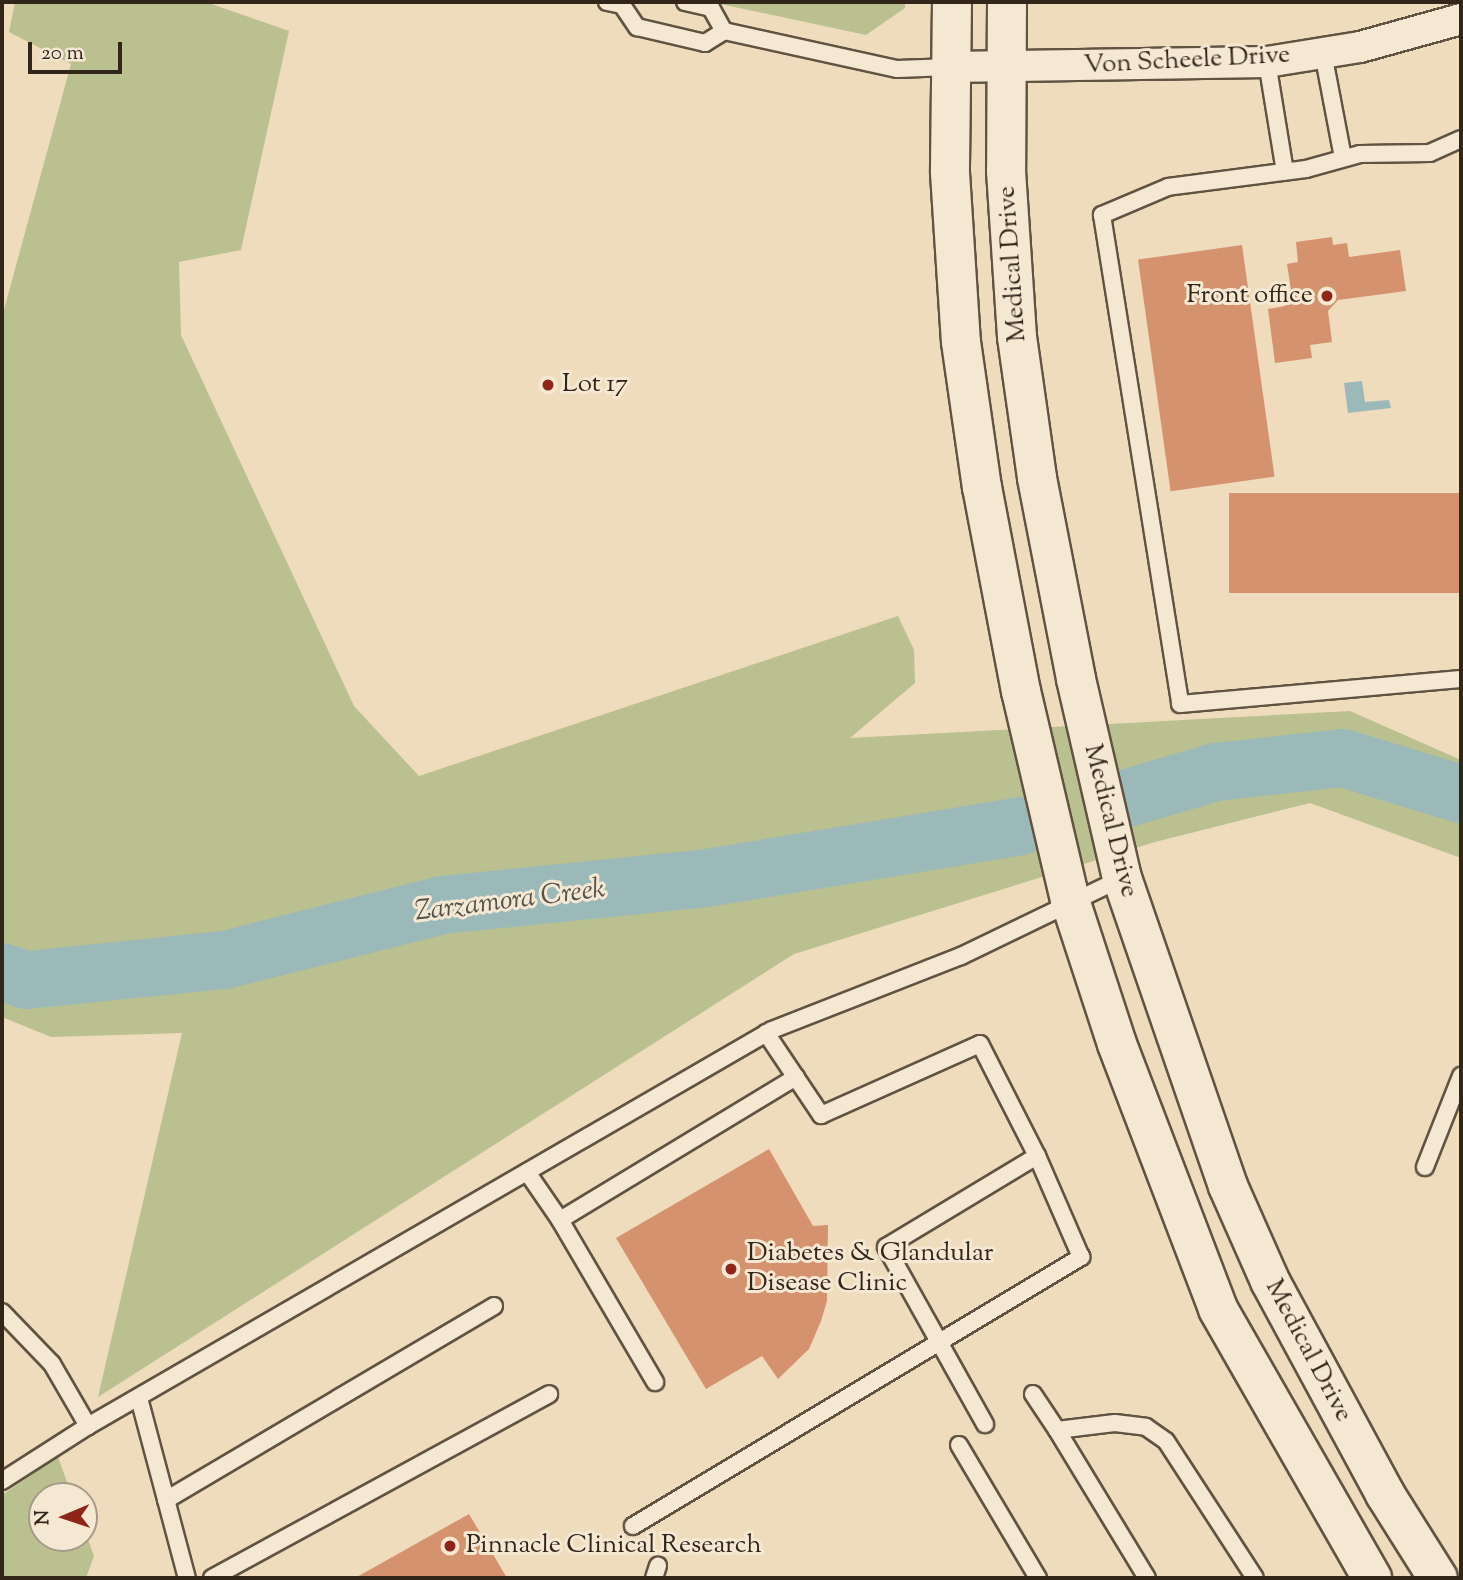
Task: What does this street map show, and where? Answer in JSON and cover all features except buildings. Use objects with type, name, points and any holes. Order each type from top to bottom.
[{"type":"street","points":[[952,2],[950,173],[961,342],[980,474],[1021,691],[1070,900],[1117,1044],[1212,1296],[1372,1578]]},
{"type":"street","name":"Medical Drive","points":[[1007,2],[1006,171],[1017,337],[1037,478],[1076,680],[1122,878],[1228,1186],[1270,1281],[1385,1494],[1438,1578]]},
{"type":"street","name":"Von Scheele Drive","points":[[951,67],[1267,62],[1323,52],[1461,19]]},
{"type":"lane","points":[[685,2],[711,8],[724,30],[897,69],[951,67]]},
{"type":"lane","points":[[619,3],[637,27],[705,43],[724,30]]},
{"type":"lane","points":[[1323,52],[1343,158]]},
{"type":"lane","points":[[1267,62],[1285,172]]},
{"type":"lane","points":[[1461,139],[1430,153],[1360,154],[1285,172],[1168,187],[1136,197],[1102,215],[1180,704],[1461,680]]},
{"type":"lane","points":[[2,1481],[88,1426],[765,1033],[961,956],[1070,900],[1122,878]]},
{"type":"lane","points":[[632,1526],[1081,1256],[1037,1156],[981,1044],[821,1115],[765,1033]]},
{"type":"lane","points":[[1426,1167],[1461,1076]]},
{"type":"lane","points":[[560,1220],[796,1077]]},
{"type":"lane","points":[[985,1424],[886,1247],[1037,1156]]},
{"type":"lane","points":[[527,1172],[560,1220],[655,1382]]},
{"type":"lane","points":[[166,1500],[494,1306]]},
{"type":"lane","points":[[2,1312],[52,1364],[88,1426]]},
{"type":"lane","points":[[212,1578],[549,1394]]},
{"type":"lane","points":[[1033,1394],[1147,1578]]},
{"type":"lane","points":[[139,1398],[187,1578]]},
{"type":"lane","points":[[1057,1430],[1115,1423],[1146,1427],[1166,1441],[1255,1578]]},
{"type":"lane","points":[[959,1445],[1038,1578]]},
{"type":"green space","points":[[15,2],[206,2],[289,31],[241,250],[179,262],[181,335],[354,706],[419,776],[898,616],[914,650],[915,683],[850,738],[1350,711],[1461,760],[1461,858],[1310,803],[1155,842],[794,954],[98,1397],[182,1033],[51,1037],[2,1017],[2,317],[71,64],[9,32]]},
{"type":"green space","points":[[711,2],[905,2],[905,8],[866,35]]},
{"type":"green space","points":[[58,1457],[67,1482],[28,1482],[28,1552],[93,1552],[94,1556],[86,1578],[2,1578],[2,1495]]},
{"type":"water","points":[[1362,381],[1365,402],[1389,400],[1391,408],[1348,413],[1344,383]]},
{"type":"waterway","name":"Zarzamora Creek","points":[[1131,797],[1216,772],[1343,758],[1461,794]]},
{"type":"waterway","name":"Zarzamora Creek","points":[[2,972],[27,980],[225,960],[442,905],[707,878],[1021,826]]},
{"type":"place","name":"Front office","points":[[1327,296]]},
{"type":"place","name":"Lot 17","points":[[548,385]]},
{"type":"place","name":"Diabetes & Glandular Disease Clinic","points":[[731,1269]]},
{"type":"place","name":"Pinnacle Clinical Research","points":[[450,1546]]}]
